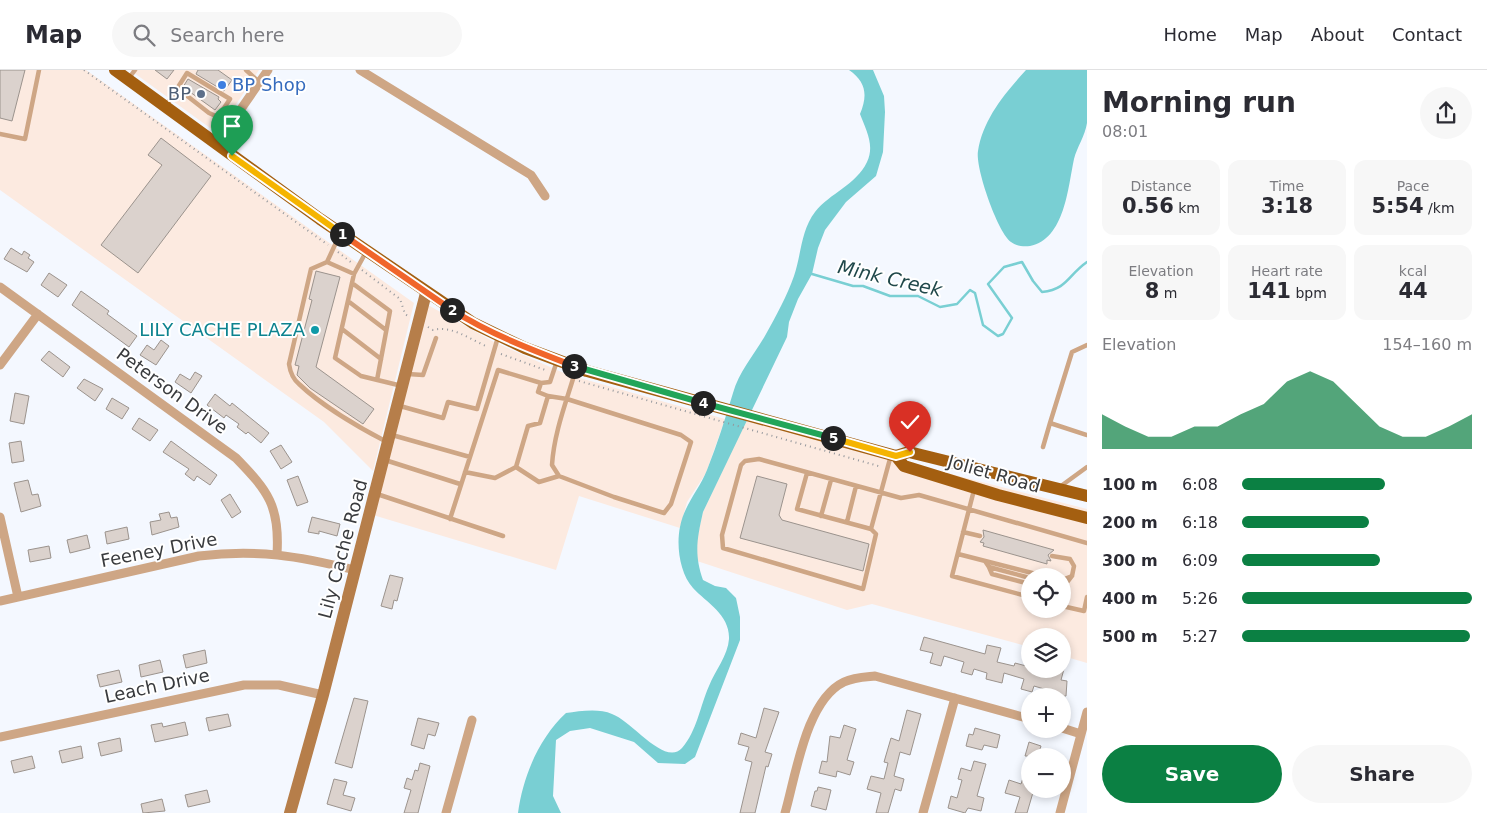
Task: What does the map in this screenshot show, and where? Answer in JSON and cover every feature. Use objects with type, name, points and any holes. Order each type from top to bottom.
[{"type":"main road","name":"Joliet Road","points":[[115,70],[132,75],[165,107],[216,145],[426,293],[473,323],[498,335],[577,368],[705,410],[765,426],[894,455],[910,452],[1087,496]]},
{"type":"main road","name":"Joliet Road","points":[[894,455],[904,466],[975,488],[1087,518]]},
{"type":"street","points":[[216,145],[268,70]]},
{"type":"street","points":[[360,70],[531,175],[545,196]]},
{"type":"street","name":"Peterson Drive","points":[[0,286],[236,458],[257,479],[271,499],[278,539],[276,554]]},
{"type":"street","name":"Lily Cache Road","points":[[290,813],[323,695],[426,293]]},
{"type":"street","points":[[0,365],[38,314]]},
{"type":"street","points":[[0,517],[18,597]]},
{"type":"street","name":"Feeney Drive","points":[[0,601],[198,556],[252,552],[276,554],[355,570]]},
{"type":"street","points":[[785,813],[811,721],[825,698],[844,682],[858,677],[875,676],[1021,716]]},
{"type":"street","name":"Leach Drive","points":[[0,737],[244,685],[278,685],[323,695]]},
{"type":"street","points":[[924,813],[955,698]]},
{"type":"street","points":[[1060,813],[1087,712]]},
{"type":"street","points":[[446,813],[472,720]]},
{"type":"street","points":[[1071,731],[1081,734]]},
{"type":"lane","points":[[0,134],[24,139],[38,70]]},
{"type":"lane","points":[[246,70],[259,82]]},
{"type":"lane","points":[[165,107],[186,74],[190,74],[230,99],[218,117],[209,113],[178,88]]},
{"type":"lane","points":[[223,109],[235,117]]},
{"type":"lane","points":[[341,233],[327,262],[311,269],[289,364],[291,373],[298,384],[360,428],[389,439],[470,458]]},
{"type":"lane","points":[[366,251],[354,274],[335,358],[360,376],[403,387]]},
{"type":"lane","points":[[327,262],[354,274]]},
{"type":"lane","points":[[352,283],[390,310],[377,380]]},
{"type":"lane","points":[[348,301],[386,330]]},
{"type":"lane","points":[[342,329],[381,359]]},
{"type":"lane","points":[[398,405],[443,418],[448,402],[477,409],[498,335]]},
{"type":"lane","points":[[406,374],[423,375],[436,338]]},
{"type":"lane","points":[[1043,447],[1072,352],[1087,345]]},
{"type":"lane","points":[[450,519],[498,370],[541,383],[550,382],[557,360]]},
{"type":"lane","points":[[541,383],[538,392],[548,396],[567,399],[681,435],[691,442],[671,504],[664,513],[614,497],[559,476],[552,465],[553,449],[567,399],[577,368]]},
{"type":"lane","points":[[465,472],[495,478],[516,467],[528,426],[540,423],[548,396]]},
{"type":"lane","points":[[1050,423],[1087,435]]},
{"type":"lane","points":[[871,529],[894,455]]},
{"type":"lane","points":[[384,459],[460,484]]},
{"type":"lane","points":[[806,473],[797,509],[871,529],[877,536],[863,589],[723,548],[722,535],[741,465],[745,461],[759,459],[901,498],[919,495],[1087,543]]},
{"type":"lane","points":[[1058,488],[1087,466]]},
{"type":"lane","points":[[516,467],[539,482],[559,476]]},
{"type":"lane","points":[[821,516],[831,480]]},
{"type":"lane","points":[[847,522],[856,486]]},
{"type":"lane","points":[[975,488],[952,576],[1021,595]]},
{"type":"lane","points":[[375,494],[503,536]]},
{"type":"lane","points":[[964,532],[980,536]]},
{"type":"lane","points":[[958,554],[1021,570]]},
{"type":"lane","points":[[1052,556],[1070,559],[1074,566],[1072,576]]},
{"type":"lane","points":[[985,561],[992,574],[1021,582]]},
{"type":"lane","points":[[989,567],[1021,576]]},
{"type":"lane","points":[[1071,608],[1084,611],[1087,597]]},
{"type":"path","points":[[84,70],[358,266],[394,294],[403,303],[406,314]]},
{"type":"path","points":[[705,410],[765,426]]},
{"type":"shaded area","points":[[0,70],[86,70],[414,303],[373,471],[324,422],[0,190]]},
{"type":"shaded area","points":[[130,70],[259,70],[217,133]]},
{"type":"shaded area","points":[[428,305],[494,342],[566,374],[725,419],[706,473],[687,502],[680,528],[579,496],[556,570],[373,515]]},
{"type":"shaded area","points":[[746,421],[1087,509],[1087,663],[1071,658],[1071,628],[1021,628],[1021,645],[872,604],[847,610],[697,561],[696,543],[703,512]]},
{"type":"water","points":[[849,70],[873,70],[884,96],[883,152],[876,176],[846,202],[825,230],[818,248],[812,274],[798,299],[789,322],[787,337],[703,512],[697,546],[700,571],[703,580],[715,586],[726,588],[736,598],[740,617],[740,640],[695,757],[685,764],[658,763],[634,742],[590,728],[570,731],[556,740],[553,796],[561,813],[518,813],[524,785],[534,758],[548,734],[566,713],[583,711],[607,712],[620,718],[648,741],[667,752],[675,752],[682,748],[695,726],[709,686],[724,657],[729,639],[726,623],[722,616],[693,588],[685,575],[679,551],[680,527],[688,505],[707,470],[739,377],[766,334],[788,291],[810,219],[821,205],[856,177],[867,162],[870,144],[860,114],[865,95],[864,89],[859,79]]},
{"type":"water","points":[[1026,70],[1087,70],[1087,123],[1074,159],[1063,210],[1058,223],[1051,233],[1042,241],[1030,246],[1011,242],[1000,226],[988,200],[978,159],[981,139],[990,117],[1003,97]]},
{"type":"building","points":[[0,70],[25,70],[12,121],[0,118]]},
{"type":"building","points":[[155,70],[174,70],[167,79]]},
{"type":"building","name":"BP Shop","points":[[198,70],[218,70],[232,80],[224,91],[196,74]]},
{"type":"building","name":"BP","points":[[188,79],[219,97],[218,99],[221,102],[215,110],[183,87]]},
{"type":"building","points":[[161,138],[211,176],[138,273],[101,245],[162,165],[148,155]]},
{"type":"building","points":[[11,248],[22,255],[24,251],[30,255],[28,258],[34,262],[27,272],[4,259]]},
{"type":"building","name":"LILY CACHE PLAZA","points":[[316,271],[340,277],[316,367],[374,409],[363,424],[310,388],[297,375],[299,366],[295,365],[312,300],[309,299]]},
{"type":"building","points":[[49,273],[67,285],[58,297],[41,285]]},
{"type":"building","points":[[81,291],[109,311],[107,314],[137,336],[129,347],[72,305]]},
{"type":"building","points":[[161,340],[169,346],[156,365],[140,355],[147,345],[154,350]]},
{"type":"building","points":[[49,351],[70,367],[63,377],[41,360]]},
{"type":"building","points":[[195,372],[202,376],[191,393],[175,382],[180,374],[190,380]]},
{"type":"building","points":[[84,379],[103,389],[95,401],[77,388]]},
{"type":"building","points":[[15,393],[29,396],[24,424],[10,421]]},
{"type":"building","points":[[215,394],[230,406],[232,403],[269,433],[261,443],[248,432],[246,434],[237,427],[239,424],[226,415],[224,418],[207,405]]},
{"type":"building","points":[[112,398],[129,408],[122,419],[106,409]]},
{"type":"building","points":[[139,418],[158,430],[150,441],[132,429]]},
{"type":"building","points":[[21,441],[24,461],[12,463],[9,443]]},
{"type":"building","points":[[171,441],[217,475],[210,485],[197,476],[194,481],[185,474],[189,469],[163,452]]},
{"type":"building","points":[[281,445],[292,462],[281,469],[270,451]]},
{"type":"building","points":[[298,476],[308,502],[297,506],[287,480]]},
{"type":"building","points":[[757,476],[787,484],[779,515],[782,520],[869,544],[863,571],[740,538]]},
{"type":"building","points":[[28,480],[32,495],[38,494],[41,506],[21,512],[14,483]]},
{"type":"building","points":[[230,494],[241,512],[232,518],[221,500]]},
{"type":"building","points":[[169,512],[171,518],[177,517],[179,527],[152,535],[150,522],[161,520],[159,514]]},
{"type":"building","points":[[312,517],[340,524],[337,536],[319,531],[319,534],[308,532]]},
{"type":"building","points":[[127,527],[129,539],[107,544],[105,532]]},
{"type":"building","points":[[983,530],[1054,550],[1048,555],[1051,561],[1047,560],[1047,564],[983,546],[984,543],[980,542],[984,537]]},
{"type":"building","points":[[87,535],[90,548],[70,553],[67,540]]},
{"type":"building","points":[[49,546],[51,558],[30,562],[28,550]]},
{"type":"building","points":[[390,575],[403,578],[397,601],[394,600],[392,609],[381,606]]},
{"type":"building","points":[[924,637],[985,654],[987,645],[1001,648],[997,662],[1014,666],[1015,663],[1021,665],[1021,678],[1062,678],[1061,680],[1067,681],[1067,688],[1041,688],[1034,686],[1033,688],[1021,688],[1024,679],[1004,673],[1002,683],[986,679],[987,673],[974,669],[972,675],[961,672],[964,662],[944,656],[941,666],[930,663],[933,653],[920,650]]},
{"type":"building","points":[[205,650],[207,663],[186,668],[183,655]]},
{"type":"building","points":[[160,660],[163,672],[141,677],[139,665]]},
{"type":"building","points":[[119,670],[122,682],[100,687],[97,675]]},
{"type":"building","points":[[354,698],[368,701],[352,768],[335,763]]},
{"type":"building","points":[[764,708],[779,712],[765,752],[772,754],[768,767],[766,766],[755,813],[740,813],[752,762],[745,760],[749,747],[738,744],[741,733],[756,738]]},
{"type":"building","points":[[907,710],[921,714],[910,755],[900,752],[894,776],[904,779],[901,791],[895,789],[888,813],[876,813],[881,793],[867,789],[871,776],[884,779],[888,763],[884,762],[891,738],[899,741]]},
{"type":"building","points":[[228,714],[231,726],[209,731],[206,718]]},
{"type":"building","points":[[418,718],[439,723],[435,736],[428,734],[424,749],[411,745]]},
{"type":"building","points":[[185,722],[188,735],[155,742],[151,725],[162,723],[163,727]]},
{"type":"building","points":[[844,725],[856,729],[847,760],[854,762],[850,775],[837,771],[836,777],[819,773],[822,761],[827,762],[830,736],[840,738]]},
{"type":"building","points":[[975,728],[1000,735],[997,748],[984,745],[982,750],[966,746],[969,734],[973,735]]},
{"type":"building","points":[[120,738],[122,751],[101,756],[98,743]]},
{"type":"building","points":[[1029,742],[1041,746],[1040,748],[1027,748]]},
{"type":"building","points":[[81,746],[83,758],[62,763],[59,751]]},
{"type":"building","points":[[32,756],[35,768],[14,773],[11,761]]},
{"type":"building","points":[[974,761],[986,764],[977,796],[984,798],[981,811],[968,808],[965,813],[948,808],[951,796],[957,798],[962,780],[958,779],[961,768],[971,771]]},
{"type":"building","points":[[420,763],[430,766],[418,813],[404,813],[411,790],[404,788],[407,778],[412,780],[415,770],[418,771]]},
{"type":"building","points":[[334,779],[347,782],[343,795],[355,798],[351,811],[327,804]]},
{"type":"building","points":[[1009,780],[1021,784],[1021,798],[1031,798],[1027,813],[1015,813],[1020,797],[1005,793]]},
{"type":"building","points":[[818,787],[831,790],[826,810],[811,806]]},
{"type":"building","points":[[207,790],[210,802],[188,807],[185,795]]},
{"type":"building","points":[[162,799],[165,811],[143,813],[141,804]]},
{"type":"waterway","name":"Mink Creek","points":[[812,274],[853,286],[863,286],[890,296],[918,296],[940,307],[957,304],[970,290],[975,293],[983,325],[998,336],[1003,334],[1012,318],[988,284],[1004,267],[1022,262],[1042,292],[1063,285],[1087,262]]},
{"type":"place","name":"BP Shop","points":[[222,85]]},
{"type":"place","name":"BP","points":[[201,94]]},
{"type":"place","name":"LILY CACHE PLAZA","points":[[315,330]]},
{"type":"route","points":[[232,156],[426,293],[473,323],[525,348],[587,371],[896,456],[910,452]]}]
